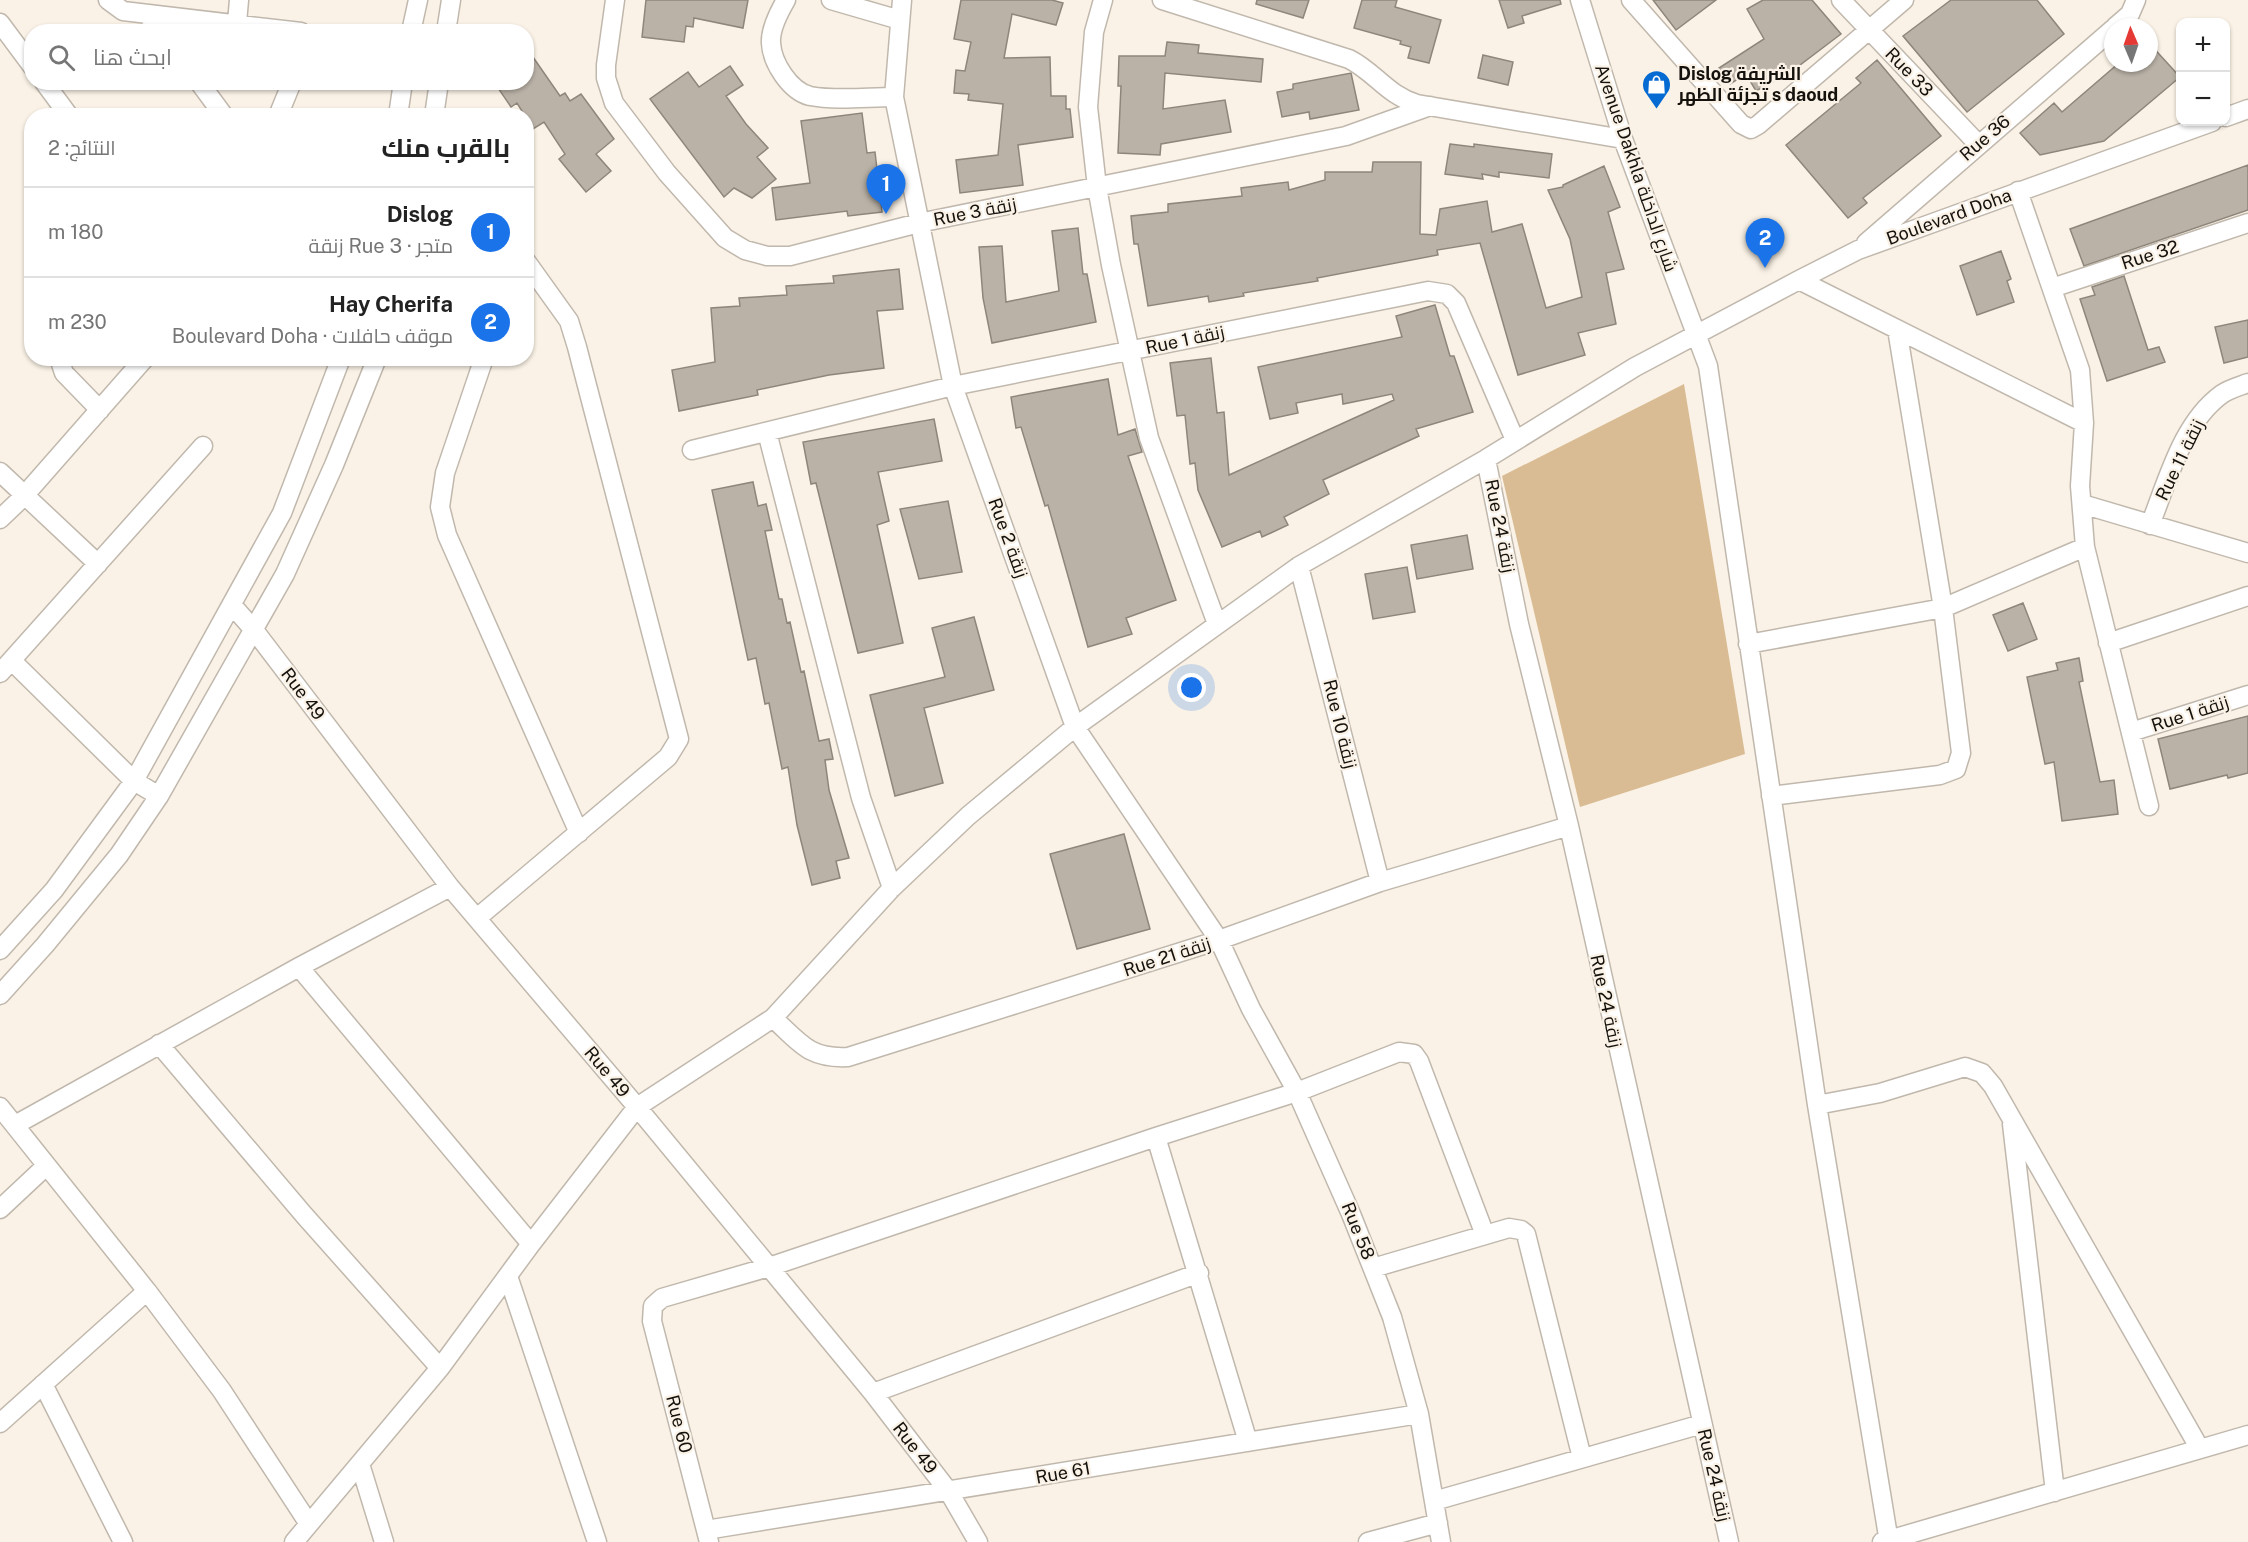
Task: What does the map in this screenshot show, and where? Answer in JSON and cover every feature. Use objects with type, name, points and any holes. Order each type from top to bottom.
[{"type":"street","points":[[108,0],[123,11],[244,24]]},
{"type":"street","points":[[237,23],[239,0]]},
{"type":"street","points":[[413,24],[418,0]]},
{"type":"street","points":[[447,24],[451,0]]},
{"type":"street","name":"Rue 3 زنقة","points":[[615,0],[606,65],[606,78],[614,103],[695,206],[735,245],[767,256],[790,256],[919,223],[1346,136],[1384,125],[1430,106]]},
{"type":"street","points":[[786,0],[772,29],[771,43],[779,67],[797,90],[809,95],[832,97],[894,97]]},
{"type":"street","points":[[831,0],[900,20]]},
{"type":"street","name":"Rue 2 زنقة","points":[[902,0],[894,97],[952,386],[1075,727],[1219,940]]},
{"type":"street","points":[[1103,0],[1094,32],[1089,66],[1088,107],[1097,188],[1149,438],[1217,624]]},
{"type":"street","points":[[1162,0],[1348,59],[1368,70],[1394,95],[1430,106],[1623,139]]},
{"type":"street","name":"Avenue Dakhla شارع الداخلة","points":[[1580,0],[1623,139],[1708,366],[1817,1105],[1887,1541]]},
{"type":"street","points":[[1631,0],[1741,124],[1751,129],[1870,32],[1904,0]]},
{"type":"street","name":"Rue 33","points":[[1841,0],[1978,144]]},
{"type":"street","name":"Rue 36","points":[[2125,18],[2130,14],[2136,0]]},
{"type":"street","points":[[147,14],[154,24]]},
{"type":"street","points":[[0,23],[24,55]]},
{"type":"street","name":"Rue 36","points":[[1858,250],[2104,37]]},
{"type":"street","points":[[50,90],[63,108]]},
{"type":"street","points":[[205,90],[218,108]]},
{"type":"street","points":[[281,108],[289,90]]},
{"type":"street","points":[[399,108],[402,90]]},
{"type":"street","points":[[435,108],[438,90]]},
{"type":"street","points":[[2230,116],[2248,109]]},
{"type":"street","name":"Boulevard Doha","points":[[294,1542],[440,1368],[531,1244],[637,1107],[773,1018],[892,888],[968,816],[1075,727],[1299,566],[1486,459],[1635,367],[1858,250],[2201,126]]},
{"type":"street","points":[[2018,191],[2080,370],[2084,423],[2080,486],[2085,547],[2149,806]]},
{"type":"street","name":"Rue 32","points":[[2052,288],[2248,223]]},
{"type":"street","points":[[477,918],[668,757],[679,738],[574,339],[568,321],[534,272]]},
{"type":"street","points":[[1799,280],[2084,423]]},
{"type":"street","name":"Rue 1 زنقة","points":[[692,450],[952,386],[1428,291],[1447,294],[1456,303],[1515,440]]},
{"type":"street","points":[[1772,796],[1940,776],[1956,769],[1961,753],[1943,608],[1897,329]]},
{"type":"street","points":[[62,366],[64,373],[100,410]]},
{"type":"street","points":[[0,519],[23,497],[138,366]]},
{"type":"street","points":[[0,950],[54,890],[134,781],[282,513],[338,366]]},
{"type":"street","points":[[0,994],[45,945],[119,855],[159,796],[285,574],[334,465],[374,366]]},
{"type":"street","points":[[481,366],[445,472],[440,507],[447,535],[579,832]]},
{"type":"street","name":"Rue 11 زنقة","points":[[2150,525],[2192,426],[2207,407],[2224,392],[2248,383]]},
{"type":"street","points":[[767,432],[861,798],[892,888]]},
{"type":"street","points":[[159,796],[134,781],[6,667],[203,446]]},
{"type":"street","name":"Rue 24 زنقة","points":[[1486,459],[1519,624],[1569,826],[1729,1542]]},
{"type":"street","points":[[0,472],[23,497],[98,564]]},
{"type":"street","points":[[2082,504],[2248,553]]},
{"type":"street","points":[[1748,644],[1943,608],[2085,547]]},
{"type":"street","name":"Rue 10 زنقة","points":[[1299,566],[1380,882]]},
{"type":"street","points":[[2108,643],[2248,596]]},
{"type":"street","name":"Rue 49","points":[[232,605],[254,630],[450,887],[637,1107],[873,1393],[949,1492],[978,1542]]},
{"type":"street","name":"Rue 1 زنقة","points":[[2131,732],[2248,695]]},
{"type":"street","name":"Rue 21 زنقة","points":[[773,1018],[806,1049],[826,1058],[848,1057],[1219,940],[1380,882],[1569,826]]},
{"type":"street","points":[[15,1125],[299,967],[450,887]]},
{"type":"street","name":"Rue 58","points":[[1219,940],[1251,1009],[1297,1092],[1392,1317],[1419,1414],[1441,1542]]},
{"type":"street","points":[[299,967],[531,1244]]},
{"type":"street","points":[[159,1044],[304,1215],[440,1368]]},
{"type":"street","points":[[769,1267],[1297,1092],[1399,1052],[1414,1054],[1485,1235]]},
{"type":"street","points":[[1817,1105],[1880,1093],[1965,1067],[1974,1068],[1989,1078],[2200,1449]]},
{"type":"street","points":[[0,1107],[147,1291],[222,1391],[309,1524]]},
{"type":"street","points":[[2011,1117],[2055,1492]]},
{"type":"street","points":[[1156,1137],[1248,1442]]},
{"type":"street","points":[[0,1209],[46,1166]]},
{"type":"street","points":[[1372,1268],[1515,1228],[1526,1234],[1530,1240],[1582,1458]]},
{"type":"street","name":"Rue 60","points":[[707,1536],[652,1321],[653,1306],[662,1298],[769,1267]]},
{"type":"street","points":[[873,1393],[1199,1274]]},
{"type":"street","points":[[508,1276],[597,1542]]},
{"type":"street","points":[[0,1423],[147,1291]]},
{"type":"street","points":[[43,1384],[123,1542]]},
{"type":"street","name":"Rue 61","points":[[707,1536],[949,1492],[1419,1414]]},
{"type":"street","points":[[1434,1501],[1702,1424]]},
{"type":"street","points":[[1887,1541],[2248,1435]]},
{"type":"street","points":[[360,1464],[384,1542]]},
{"type":"street","points":[[1368,1542],[1438,1523]]},
{"type":"shaded area","points":[[1684,384],[1745,754],[1580,807],[1502,476]]},
{"type":"building","points":[[646,0],[748,0],[743,28],[694,18],[693,27],[686,26],[684,42],[642,37]]},
{"type":"building","points":[[961,0],[1052,0],[1063,3],[1056,25],[1012,14],[1004,58],[1050,57],[1051,96],[1066,96],[1066,109],[1070,109],[1073,137],[1018,145],[1023,185],[960,193],[956,160],[998,155],[1003,104],[968,100],[969,94],[954,93],[956,70],[965,71],[971,42],[954,39]]},
{"type":"building","points":[[1257,0],[1309,0],[1303,18],[1256,4]]},
{"type":"building","points":[[1362,0],[1397,0],[1395,7],[1441,20],[1429,63],[1408,58],[1411,47],[1400,44],[1401,41],[1354,28]]},
{"type":"building","points":[[1499,0],[1560,0],[1561,4],[1522,16],[1524,23],[1508,28]]},
{"type":"building","points":[[1653,0],[1716,0],[1676,30]]},
{"type":"building","points":[[1763,0],[1812,0],[1841,34],[1792,71],[1756,91],[1746,74],[1730,84],[1719,68],[1764,39],[1747,9]]},
{"type":"building","points":[[1951,0],[2037,0],[2064,34],[1967,112],[1903,36]]},
{"type":"building","points":[[1167,42],[1199,45],[1198,53],[1263,59],[1261,82],[1165,73],[1163,109],[1225,100],[1231,132],[1161,144],[1160,155],[1118,153],[1121,86],[1118,86],[1119,56],[1165,56]]},
{"type":"building","points":[[2158,53],[2176,73],[2176,80],[2104,141],[2040,155],[2020,133],[2054,103],[2062,112],[2109,72],[2158,72]]},
{"type":"building","points":[[1483,55],[1513,62],[1508,85],[1478,78]]},
{"type":"building","points":[[534,59],[560,96],[565,93],[570,101],[581,94],[614,139],[596,154],[611,171],[586,192],[559,159],[565,154],[544,122],[534,128],[534,108],[520,108],[517,103],[511,107],[499,90],[534,90]]},
{"type":"building","points":[[1877,60],[1941,136],[1863,198],[1867,203],[1848,218],[1786,145],[1861,83],[1856,78]]},
{"type":"building","points":[[730,66],[743,85],[726,96],[746,124],[768,148],[757,157],[776,179],[752,198],[734,188],[724,197],[650,99],[688,72],[699,87]]},
{"type":"building","points":[[1351,73],[1359,110],[1310,119],[1309,112],[1282,117],[1277,92],[1293,89],[1293,84]]},
{"type":"building","points":[[862,113],[867,153],[875,152],[882,212],[848,216],[847,211],[776,220],[772,188],[810,183],[801,121]]},
{"type":"building","points":[[1450,144],[1474,147],[1474,144],[1552,154],[1549,178],[1499,172],[1499,177],[1482,174],[1483,179],[1445,174]]},
{"type":"building","points":[[1373,162],[1421,162],[1420,234],[1436,235],[1440,209],[1487,201],[1492,232],[1522,224],[1546,308],[1582,297],[1570,239],[1548,190],[1563,187],[1604,166],[1620,207],[1608,212],[1624,269],[1606,273],[1616,324],[1578,333],[1585,355],[1518,375],[1480,243],[1437,250],[1438,255],[1317,278],[1318,281],[1243,293],[1244,296],[1209,302],[1208,296],[1148,306],[1138,244],[1134,244],[1131,216],[1168,212],[1168,204],[1242,196],[1241,188],[1288,182],[1289,190],[1325,180],[1325,172],[1372,172]]},
{"type":"building","points":[[2248,165],[2248,210],[2084,266],[2070,229]]},
{"type":"building","points":[[1078,228],[1083,274],[1087,274],[1096,322],[992,343],[983,298],[979,247],[1002,246],[1006,302],[1059,291],[1052,231]]},
{"type":"building","points":[[2001,251],[2011,279],[2007,281],[2014,302],[1977,315],[1960,266]]},
{"type":"building","points":[[899,269],[903,309],[877,311],[884,368],[829,375],[757,390],[758,395],[679,411],[672,370],[715,362],[711,308],[740,306],[739,298],[787,295],[786,286],[834,283],[833,276]]},
{"type":"building","points":[[2124,276],[2148,350],[2159,347],[2165,362],[2107,381],[2080,299],[2095,295],[2092,287]]},
{"type":"building","points":[[1435,305],[1450,356],[1454,356],[1473,412],[1416,429],[1419,436],[1323,480],[1329,494],[1284,517],[1288,525],[1262,537],[1260,531],[1222,547],[1198,490],[1195,463],[1190,464],[1185,415],[1177,416],[1170,363],[1211,358],[1217,413],[1224,412],[1229,475],[1394,400],[1392,394],[1343,404],[1342,394],[1296,403],[1298,413],[1270,419],[1258,367],[1402,337],[1396,316]]},
{"type":"building","points":[[2248,320],[2248,357],[2224,363],[2215,327]]},
{"type":"building","points":[[1108,379],[1118,435],[1135,429],[1142,452],[1128,456],[1176,600],[1126,618],[1132,634],[1088,647],[1048,505],[1045,506],[1021,427],[1016,428],[1011,397]]},
{"type":"building","points":[[934,419],[942,461],[878,472],[889,521],[877,525],[903,643],[858,653],[816,483],[811,484],[803,442]]},
{"type":"building","points":[[753,482],[758,506],[766,504],[772,530],[765,531],[779,599],[782,599],[787,623],[790,622],[801,672],[804,671],[819,741],[829,739],[833,759],[825,760],[829,790],[849,858],[836,861],[840,878],[812,885],[797,825],[788,767],[782,769],[769,703],[765,704],[756,658],[748,660],[712,490]]},
{"type":"building","points":[[948,501],[962,572],[919,579],[900,509]]},
{"type":"building","points":[[1467,535],[1473,569],[1417,579],[1411,545]]},
{"type":"building","points":[[1407,567],[1415,612],[1373,619],[1365,574]]},
{"type":"building","points":[[2023,603],[2037,639],[2008,651],[1993,615]]},
{"type":"building","points":[[974,617],[994,690],[924,708],[943,783],[895,796],[870,695],[945,677],[932,628]]},
{"type":"building","points":[[2079,658],[2083,681],[2079,682],[2100,782],[2114,780],[2118,814],[2062,821],[2054,762],[2045,764],[2027,677],[2058,670],[2056,663]]},
{"type":"building","points":[[2248,716],[2248,773],[2228,778],[2227,775],[2170,789],[2158,739]]},
{"type":"building","points":[[1124,834],[1150,929],[1077,949],[1050,854]]},
{"type":"place","name":"Dislog الشريفة تجزئة الظهر s daoud","points":[[1657,110]]},
{"type":"place","name":"Dislog","points":[[886,214]]},
{"type":"place","name":"Hay Cherifa","points":[[1765,268]]}]
